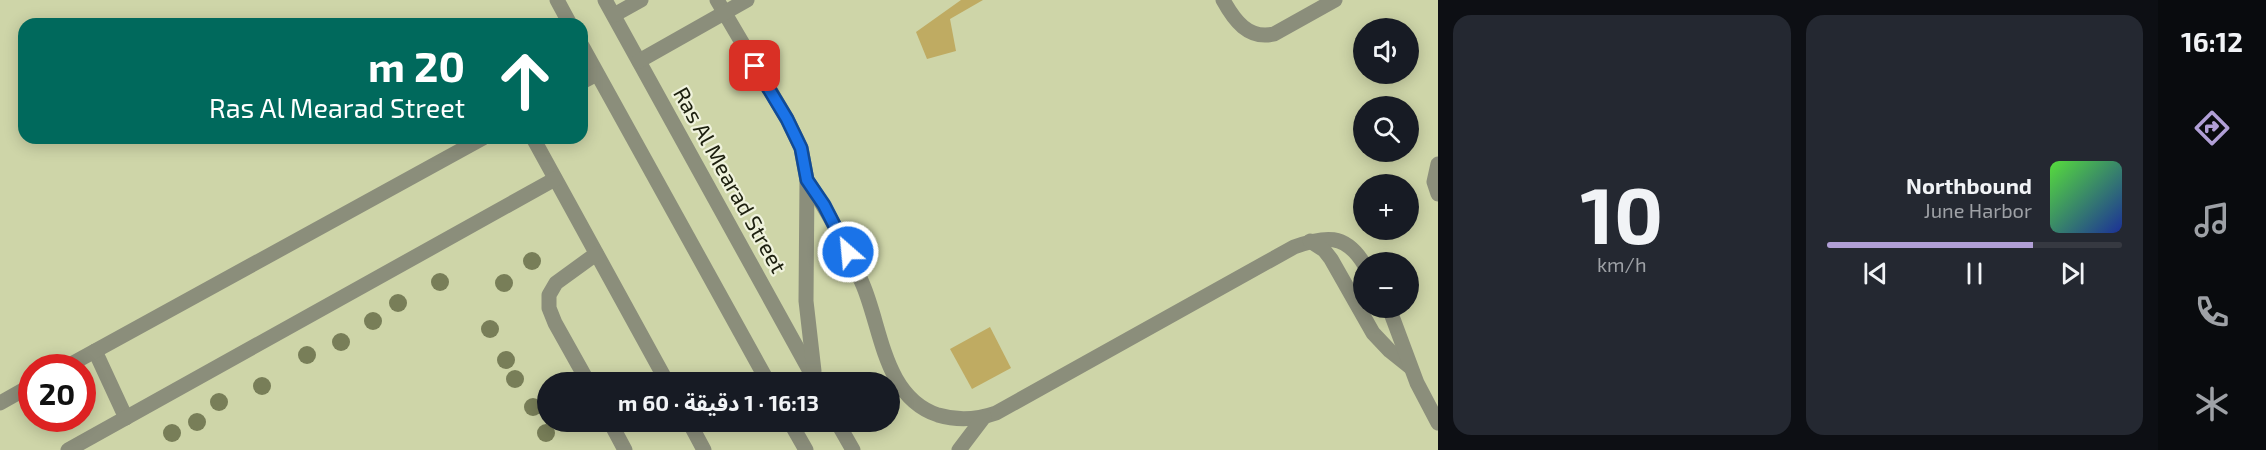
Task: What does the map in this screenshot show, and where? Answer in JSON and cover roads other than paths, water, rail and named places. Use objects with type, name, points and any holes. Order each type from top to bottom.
[{"type":"street","points":[[557,0],[567,18]]},
{"type":"street","name":"Ras Al Mearad Street","points":[[605,0],[810,372]]},
{"type":"street","points":[[614,15],[641,0]]},
{"type":"street","points":[[639,61],[721,7],[747,0]]},
{"type":"street","points":[[1223,0],[1240,25],[1252,34],[1264,36],[1274,34],[1335,0]]},
{"type":"street","name":"Ras Al Mearad Street","points":[[721,7],[787,119],[801,148],[807,180],[806,302],[815,372]]},
{"type":"street","points":[[588,57],[762,372]]},
{"type":"street","points":[[588,79],[597,74]]},
{"type":"street","points":[[89,354],[472,144]]},
{"type":"street","points":[[535,144],[661,372]]},
{"type":"street","points":[[1438,164],[1434,176],[1438,192]]},
{"type":"street","points":[[68,450],[555,179]]},
{"type":"street","points":[[807,180],[824,205],[863,285],[891,370],[904,392],[923,408],[941,416],[959,419],[984,417],[996,413],[1272,257],[1310,241],[1336,240],[1347,244],[1356,252]]},
{"type":"street","points":[[1310,241],[1324,250],[1331,259],[1372,333],[1410,367]]},
{"type":"street","points":[[583,372],[552,316],[549,308],[549,295],[556,283],[596,254]]},
{"type":"street","points":[[1393,318],[1410,367],[1438,423]]},
{"type":"street","points":[[94,351],[126,418]]},
{"type":"street","points":[[0,403],[18,393]]},
{"type":"street","points":[[959,450],[984,417]]},
{"type":"street","points":[[615,432],[625,450]]},
{"type":"street","points":[[694,432],[704,450]]},
{"type":"street","points":[[796,432],[806,450]]},
{"type":"street","points":[[843,432],[853,450]]}]
